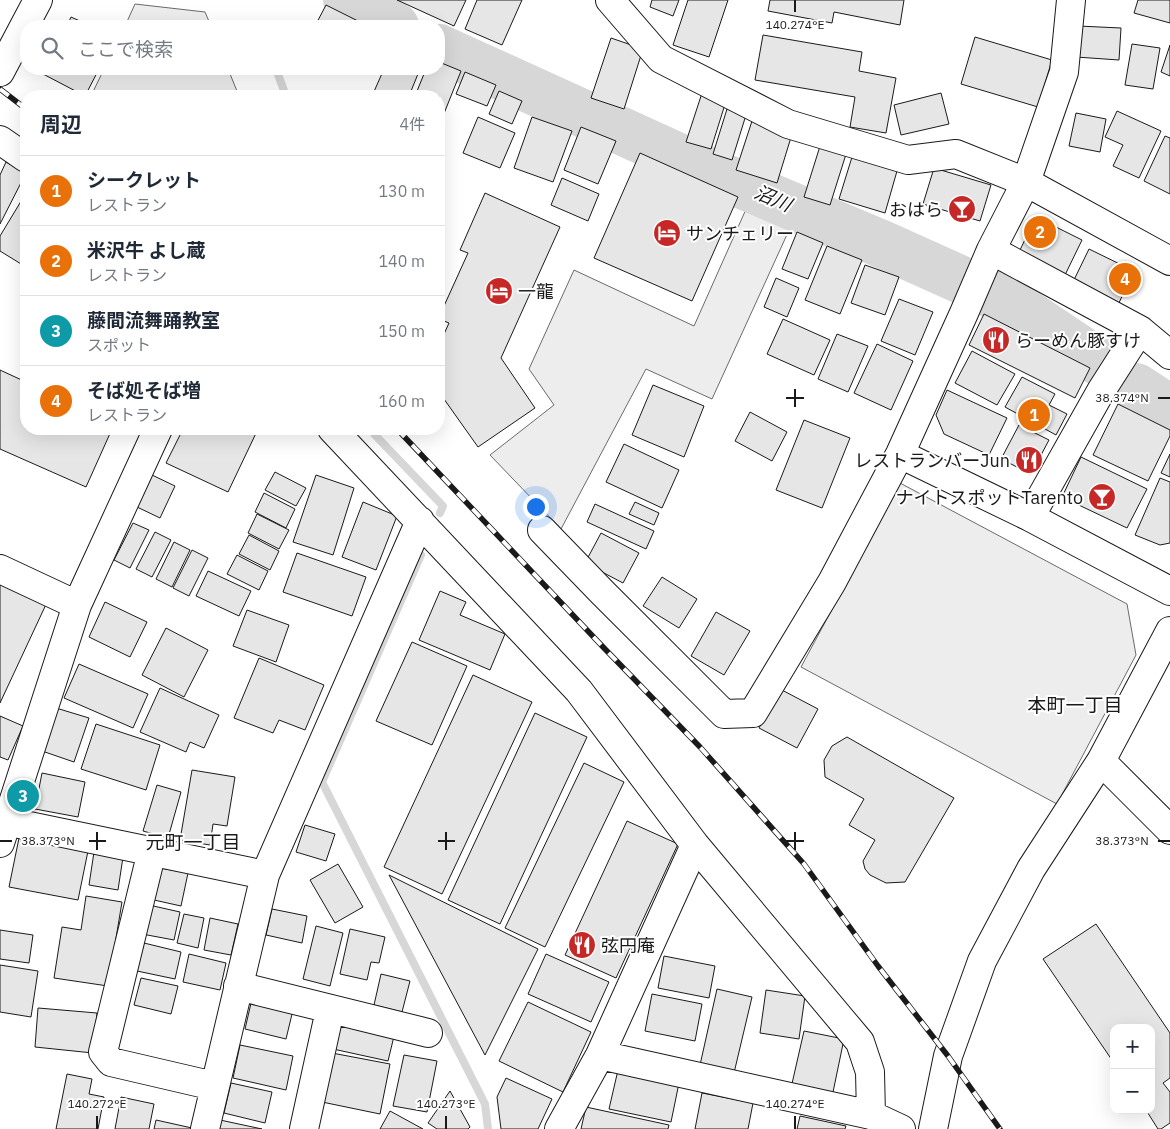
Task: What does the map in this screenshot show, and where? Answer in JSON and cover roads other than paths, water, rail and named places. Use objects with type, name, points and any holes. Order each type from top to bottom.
[{"type":"street","points":[[27,20],[38,0]]},
{"type":"street","points":[[610,0],[661,59],[788,124],[908,160],[956,154],[1026,182],[1170,261]]},
{"type":"street","points":[[542,530],[724,714],[753,713],[832,582],[900,454],[987,260],[1026,182],[1064,72],[1071,0]]},
{"type":"street","points":[[0,72],[20,34]]},
{"type":"street","points":[[1,142],[20,154]]},
{"type":"street","points":[[987,260],[1140,330],[1170,354]]},
{"type":"street","points":[[1030,517],[1101,391],[1140,330]]},
{"type":"street","points":[[155,435],[77,605],[2,828],[152,851],[265,875]]},
{"type":"street","points":[[338,435],[579,691],[695,845],[860,1042],[870,1072],[871,1115]]},
{"type":"street","points":[[900,454],[1030,517],[1170,591]]},
{"type":"street","points":[[205,1129],[265,875],[420,521]]},
{"type":"street","points":[[0,569],[77,605]]},
{"type":"street","points":[[932,1129],[948,1056],[982,961],[1031,869],[1101,761],[1170,631]]},
{"type":"street","points":[[1101,761],[1170,830]]},
{"type":"street","points":[[559,1129],[600,1055],[695,845]]},
{"type":"street","points":[[152,851],[103,1052],[111,1062],[214,1086]]},
{"type":"street","points":[[238,986],[428,1034]]},
{"type":"street","points":[[304,1129],[330,1010]]},
{"type":"street","points":[[600,1055],[871,1115],[901,1129]]},
{"type":"waterway","name":"沼川","points":[[347,0],[384,20]]},
{"type":"waterway","name":"沼川","points":[[445,51],[716,174],[975,286],[1017,307],[1099,362]]},
{"type":"waterway","points":[[278,75],[284,90]]},
{"type":"waterway","name":"沼川","points":[[1136,387],[1170,409]]},
{"type":"waterway","points":[[375,435],[443,506],[440,513]]},
{"type":"waterway","points":[[421,555],[322,782],[485,1104],[488,1129]]},
{"type":"railway","points":[[0,89],[20,104]]},
{"type":"railway","points":[[403,435],[700,747],[804,864],[878,966],[948,1056],[1000,1129]]},
{"type":"place","name":"おはら","points":[[962,209]]},
{"type":"place","name":"米沢牛 よし蔵","points":[[1040,232]]},
{"type":"place","name":"サンチェリー","points":[[667,233]]},
{"type":"place","name":"そば処そば増","points":[[1125,279]]},
{"type":"place","name":"一龍","points":[[499,291]]},
{"type":"place","name":"らーめん豚すけ","points":[[996,340]]},
{"type":"place","name":"シークレット","points":[[1034,415]]},
{"type":"place","name":"レストランバーJun","points":[[1029,460]]},
{"type":"place","name":"ナイトスポットTarento","points":[[1102,497]]},
{"type":"place","name":"藤間流舞踊教室","points":[[23,796]]},
{"type":"place","name":"弦円庵","points":[[582,945]]},
{"type":"district","name":"本町一丁目","points":[[1075,705]]},
{"type":"district","name":"元町一丁目","points":[[193,842]]}]
